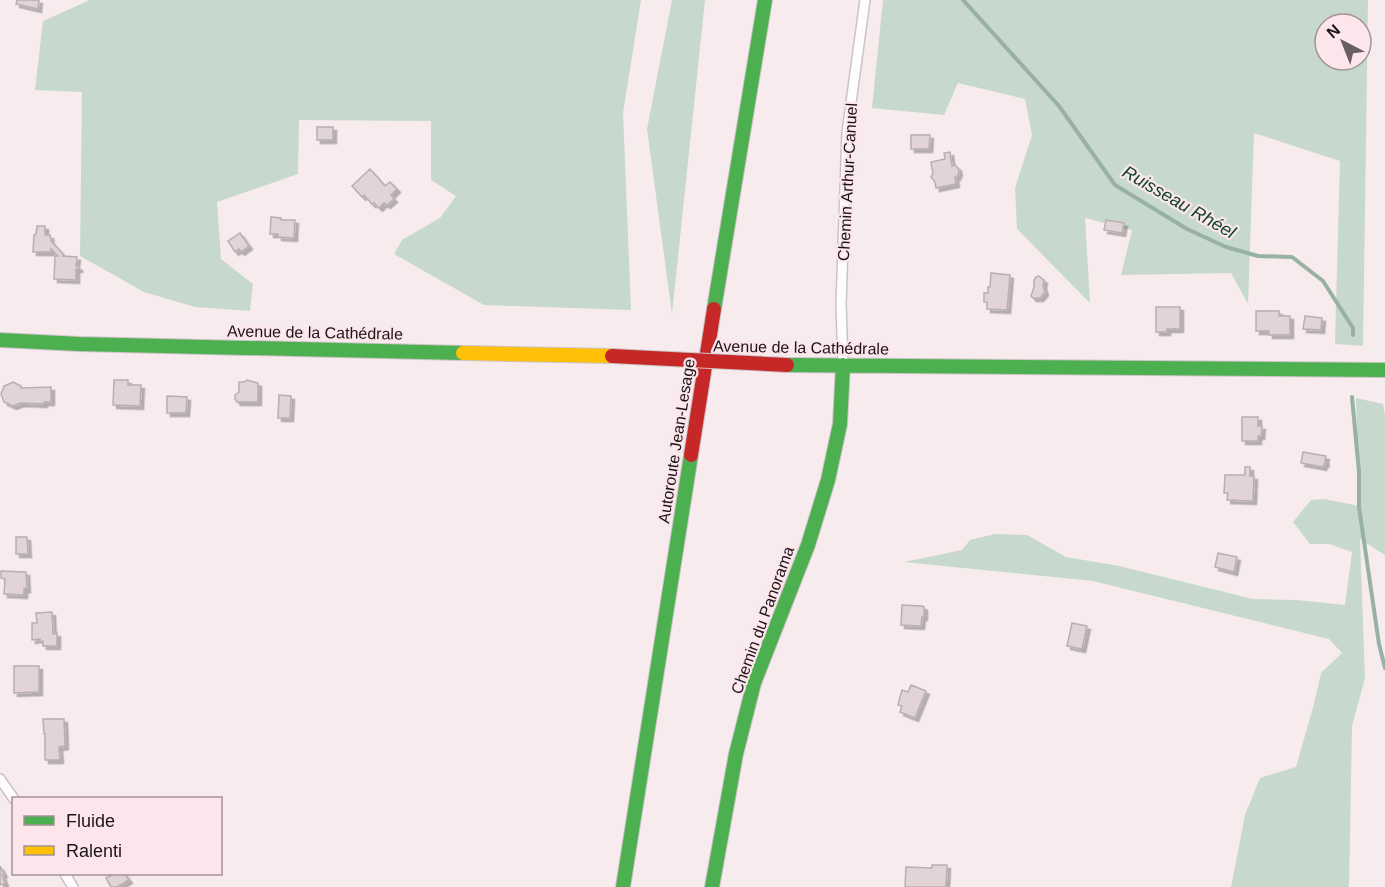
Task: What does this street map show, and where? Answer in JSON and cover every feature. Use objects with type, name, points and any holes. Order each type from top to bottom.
[{"type":"main road","name":"Autoroute Jean-Lesage","points":[[623,887],[719,274],[765,0]]},
{"type":"main road","name":"Avenue de la Cathédrale","points":[[0,340],[612,356],[787,365],[1385,370]]},
{"type":"main road","name":"Chemin du Panorama","points":[[712,887],[736,754],[754,683],[808,545],[828,480],[840,424],[843,365]]},
{"type":"street","name":"Chemin Arthur-Canuel","points":[[843,365],[841,304],[847,132],[865,0]]},
{"type":"street","points":[[0,779],[13,797]]},
{"type":"green space","points":[[90,0],[641,0],[623,113],[631,310],[484,305],[394,254],[402,240],[440,218],[456,196],[431,180],[431,121],[299,120],[298,174],[217,202],[221,259],[253,284],[250,311],[195,307],[144,292],[80,256],[82,92],[35,90],[43,21]]},
{"type":"green space","points":[[672,0],[705,0],[672,314],[647,129]]},
{"type":"green space","points":[[883,0],[1368,0],[1368,12],[1313,12],[1313,72],[1367,72],[1363,346],[1335,344],[1340,161],[1254,133],[1248,304],[1231,273],[1121,275],[1132,230],[1085,218],[1090,303],[1017,229],[1015,188],[1032,135],[1025,99],[958,83],[944,115],[872,108]]},
{"type":"green space","points":[[1356,398],[1383,404],[1385,416],[1385,555],[1360,539],[1365,678],[1352,726],[1349,887],[1231,887],[1245,815],[1260,778],[1296,767],[1321,673],[1342,653],[1329,639],[1093,581],[904,562],[962,550],[970,540],[995,534],[1027,535],[1066,557],[1119,566],[1253,599],[1297,600],[1345,605],[1352,552],[1329,544],[1310,544],[1293,522],[1311,500],[1324,499],[1359,506]]},
{"type":"building","points":[[17,0],[39,0],[38,9],[16,4]]},
{"type":"building","points":[[317,127],[333,127],[333,140],[317,140]]},
{"type":"building","points":[[911,135],[930,135],[929,149],[911,149]]},
{"type":"building","points":[[950,152],[952,166],[955,165],[959,172],[955,177],[956,184],[936,188],[931,177],[933,174],[931,162],[945,159],[944,153]]},
{"type":"building","points":[[370,169],[385,186],[390,182],[397,189],[391,195],[394,199],[379,208],[364,195],[362,197],[352,186]]},
{"type":"building","points":[[271,217],[295,220],[294,238],[270,234]]},
{"type":"building","points":[[1106,220],[1124,223],[1122,233],[1104,230]]},
{"type":"building","points":[[37,226],[45,226],[45,235],[50,235],[51,241],[63,256],[77,257],[76,266],[79,269],[76,269],[76,280],[54,279],[55,256],[58,256],[51,249],[51,252],[33,252]]},
{"type":"building","points":[[240,233],[249,246],[241,252],[239,249],[235,252],[228,241]]},
{"type":"building","points":[[991,273],[1010,275],[1007,310],[987,309],[984,293],[988,293]]},
{"type":"building","points":[[1039,276],[1044,280],[1045,292],[1040,298],[1033,298],[1031,296],[1034,280]]},
{"type":"building","points":[[1156,307],[1180,307],[1180,329],[1156,332]]},
{"type":"building","points":[[1256,311],[1279,311],[1279,316],[1290,316],[1290,335],[1269,335],[1269,331],[1256,331]]},
{"type":"building","points":[[1305,316],[1322,318],[1321,330],[1303,329]]},
{"type":"building","points":[[114,380],[128,380],[128,385],[141,385],[140,406],[113,405]]},
{"type":"building","points":[[247,380],[258,383],[258,402],[237,402],[235,399],[235,395],[239,392],[239,382]]},
{"type":"building","points":[[13,382],[21,388],[51,387],[51,402],[21,403],[13,406],[4,402],[1,394],[4,386]]},
{"type":"building","points":[[279,395],[291,396],[290,418],[278,418]]},
{"type":"building","points":[[167,396],[187,397],[186,413],[167,413]]},
{"type":"building","points":[[1242,417],[1258,417],[1258,426],[1262,426],[1258,441],[1242,441]]},
{"type":"building","points":[[1303,452],[1326,456],[1326,463],[1323,467],[1301,463]]},
{"type":"building","points":[[1245,467],[1250,467],[1250,476],[1254,476],[1253,501],[1227,500],[1228,493],[1224,493],[1225,475],[1245,475]]},
{"type":"building","points":[[16,537],[27,537],[28,554],[16,554]]},
{"type":"building","points":[[1218,553],[1237,557],[1234,572],[1215,567]]},
{"type":"building","points":[[1,571],[26,572],[27,589],[24,588],[24,595],[4,594],[5,579],[1,578]]},
{"type":"building","points":[[902,605],[924,607],[921,626],[901,625]]},
{"type":"building","points":[[52,612],[53,634],[57,633],[57,646],[43,646],[43,641],[40,642],[40,639],[32,640],[32,623],[37,623],[36,613]]},
{"type":"building","points":[[1072,623],[1087,626],[1082,649],[1067,646]]},
{"type":"building","points":[[14,666],[39,666],[39,692],[14,693]]},
{"type":"building","points":[[911,685],[926,691],[915,718],[900,712],[902,706],[898,705],[902,690],[908,692]]},
{"type":"building","points":[[43,719],[64,719],[65,746],[59,747],[60,760],[45,760]]},
{"type":"building","points":[[932,865],[947,865],[946,887],[905,887],[906,867],[932,868]]},
{"type":"building","points":[[0,866],[5,883],[0,885]]},
{"type":"building","points":[[112,875],[126,875],[129,880],[117,887],[111,887],[106,878]]},
{"type":"waterway","name":"Ruisseau Rhéel","points":[[963,0],[1059,106],[1115,185],[1187,229],[1226,247],[1258,256],[1292,257],[1323,281],[1353,328],[1353,335]]},
{"type":"waterway","name":"Ruisseau Rhéel","points":[[1352,397],[1359,472],[1359,507],[1379,644],[1385,668]]},
{"type":"traffic: fast","points":[[714,309],[765,0]]},
{"type":"traffic: fast","points":[[0,340],[463,353]]},
{"type":"traffic: fast","points":[[787,365],[1385,370]]},
{"type":"traffic: fast","points":[[712,887],[736,754],[754,683],[808,545],[828,480],[840,424],[843,365]]},
{"type":"traffic: fast","points":[[623,887],[691,455]]},
{"type":"traffic: slow","points":[[463,353],[612,356]]},
{"type":"traffic: jam","points":[[691,455],[714,309]]},
{"type":"traffic: jam","points":[[612,356],[787,365]]}]
